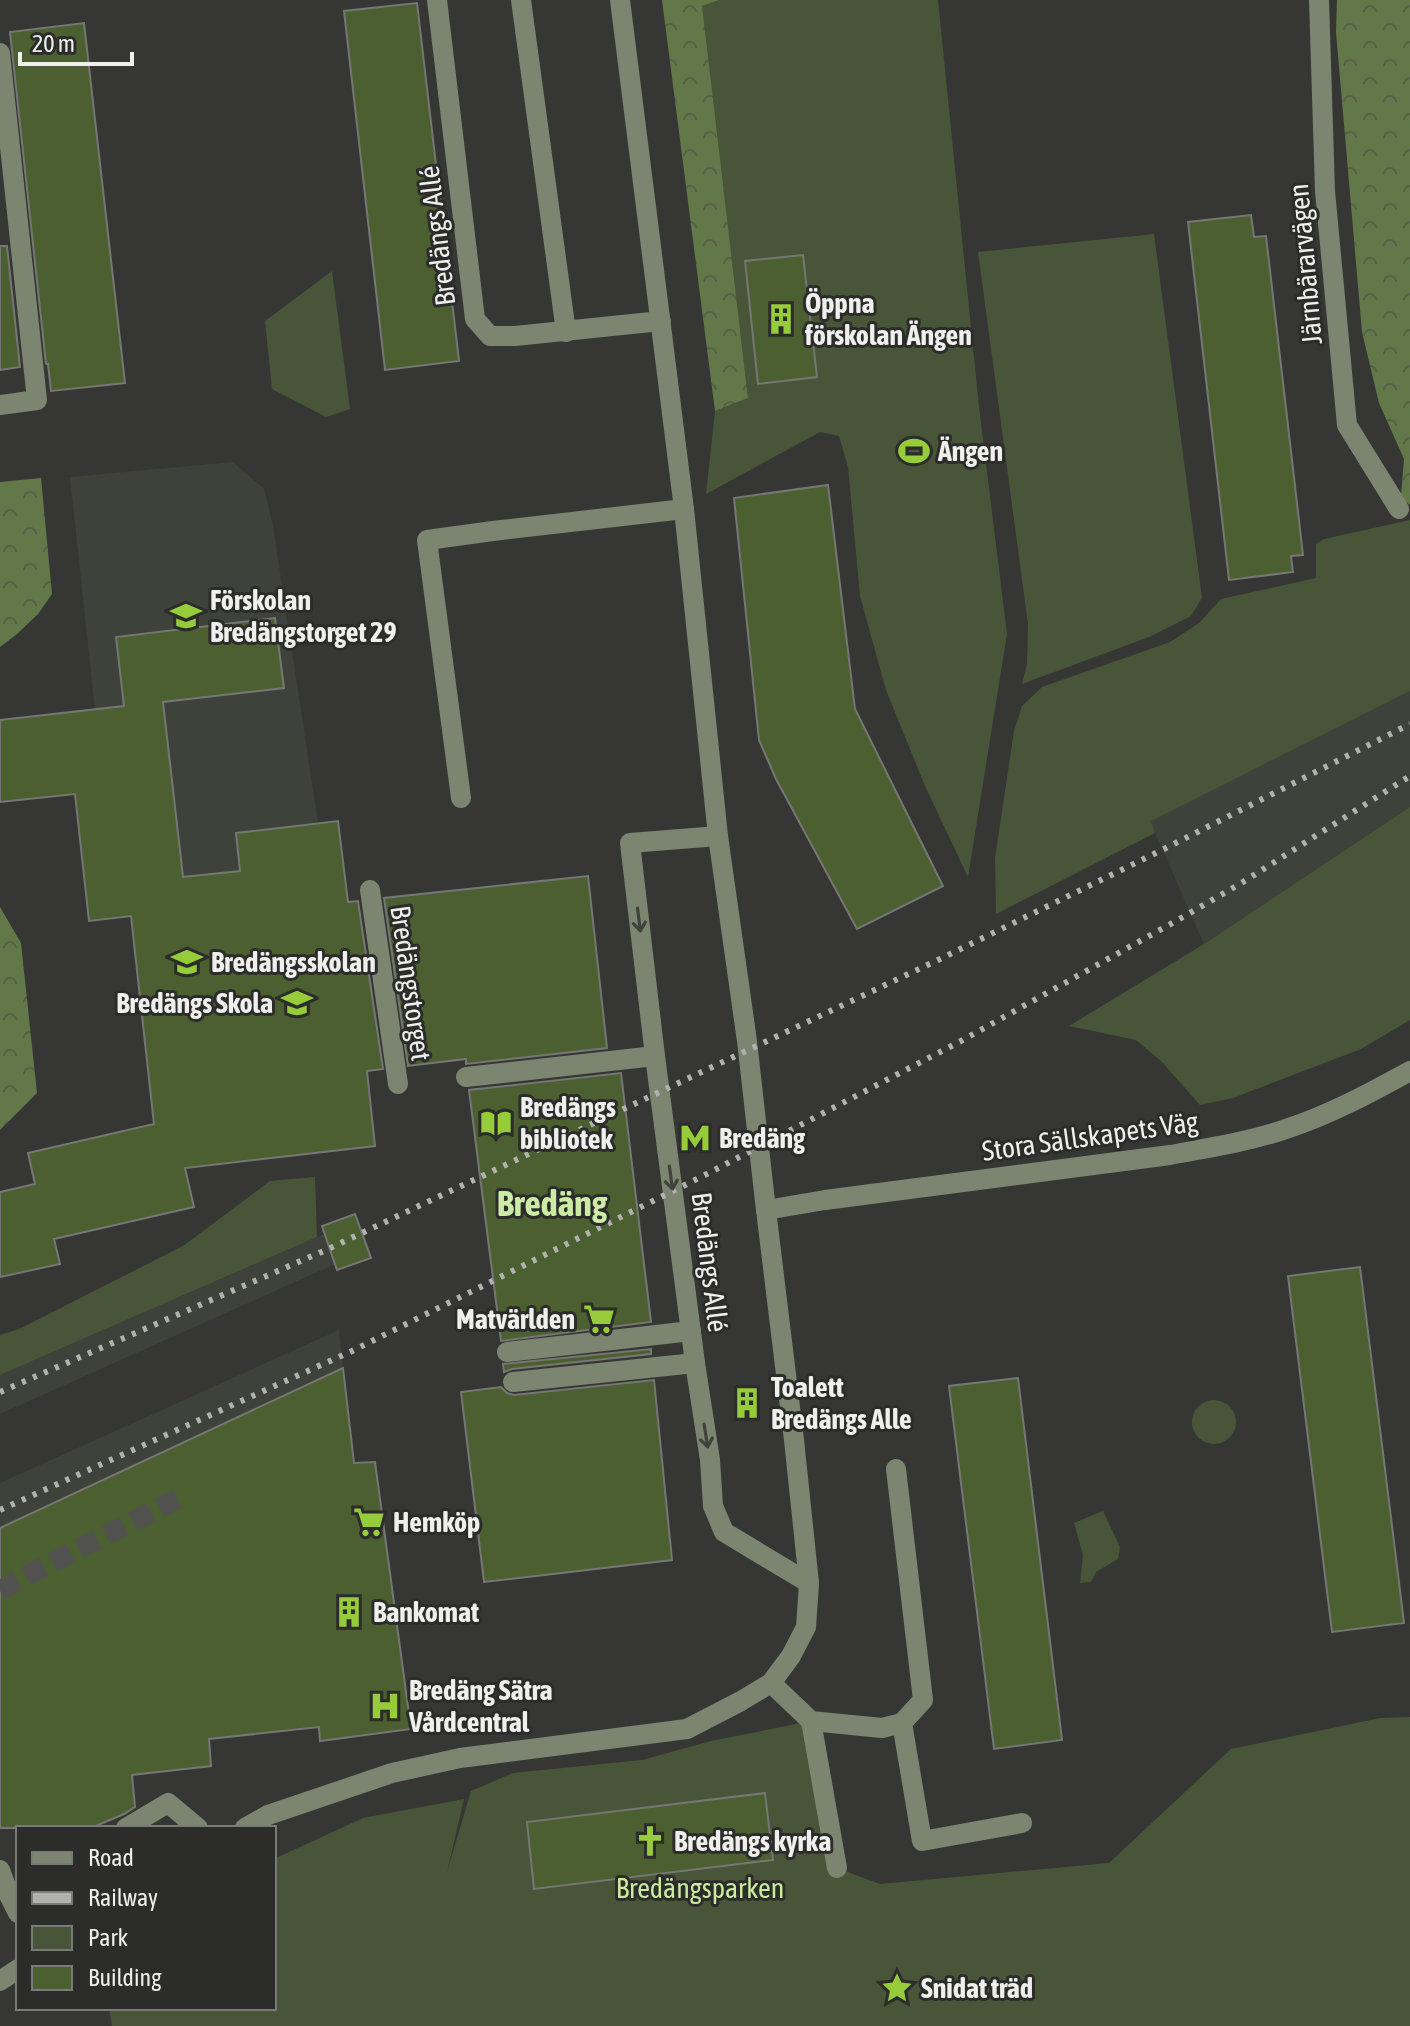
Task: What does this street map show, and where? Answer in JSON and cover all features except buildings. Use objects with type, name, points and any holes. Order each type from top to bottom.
[{"type":"street","name":"Bredängs Allé","points":[[437,0],[475,319],[490,336],[566,332],[661,321]]},
{"type":"street","points":[[521,0],[566,332]]},
{"type":"street","points":[[249,1826],[268,1815],[392,1773],[460,1758],[687,1729],[771,1683],[791,1656],[806,1627],[809,1583],[794,1440],[747,1041],[718,836],[684,509],[620,0]]},
{"type":"street","name":"Järnbärarvägen","points":[[1319,0],[1325,191],[1347,425],[1399,509]]},
{"type":"street","points":[[0,53],[37,400],[0,405]]},
{"type":"street","points":[[461,798],[427,540],[684,509]]},
{"type":"street","name":"Bredängs Allé","points":[[718,836],[630,843],[655,1056],[710,1460],[713,1506],[724,1532],[809,1583]]},
{"type":"street","name":"Bredängstorget","points":[[370,890],[398,1084]]},
{"type":"street","name":"Bredängstorget","points":[[466,1077],[655,1056]]},
{"type":"street","name":"Stora Sällskapets Väg","points":[[766,1210],[1170,1155],[1223,1145],[1298,1124],[1360,1099],[1410,1071]]},
{"type":"street","points":[[507,1352],[691,1331]]},
{"type":"street","points":[[513,1382],[695,1363]]},
{"type":"street","points":[[811,1721],[882,1728],[902,1723],[923,1700],[896,1469]]},
{"type":"street","points":[[771,1683],[811,1721],[837,1868]]},
{"type":"street","points":[[902,1723],[922,1841],[1022,1823]]},
{"type":"street","points":[[129,1826],[168,1803],[196,1826]]},
{"type":"street","points":[[0,1870],[15,1899]]},
{"type":"shaded area","name":"Förskolan Bredängstorget 29","points":[[233,462],[264,489],[273,526],[318,823],[237,833],[240,871],[183,877],[165,716],[126,720],[95,710],[70,477]]},
{"type":"shaded area","points":[[1410,691],[1410,807],[1204,944],[1150,821]]},
{"type":"shaded area","points":[[345,1225],[351,1257],[0,1414],[0,1375]]},
{"type":"shaded area","points":[[339,1330],[343,1369],[0,1528],[0,1483]]},
{"type":"green space","points":[[662,0],[719,0],[702,6],[748,398],[715,411]]},
{"type":"green space","name":"Ängen","points":[[719,0],[938,0],[979,407],[1007,634],[968,877],[925,786],[886,690],[860,596],[848,467],[839,436],[820,432],[706,494],[715,411],[748,398],[701,6]]},
{"type":"green space","points":[[1337,0],[1410,0],[1410,505],[1401,497],[1404,459],[1379,403],[1362,332],[1336,32]]},
{"type":"green space","points":[[1154,234],[1202,598],[1191,616],[1149,637],[1022,684],[1027,664],[1028,624],[978,252]]},
{"type":"green space","points":[[332,271],[350,409],[326,417],[272,389],[265,321]]},
{"type":"green space","points":[[41,478],[52,594],[38,614],[0,647],[0,482]]},
{"type":"green space","points":[[1410,520],[1410,691],[1151,821],[1155,833],[996,914],[995,858],[1014,731],[1022,706],[1042,687],[1170,642],[1199,623],[1221,599],[1316,578],[1316,544],[1324,539]]},
{"type":"green space","points":[[1410,807],[1410,1020],[1361,1049],[1233,1098],[1200,1105],[1162,1062],[1136,1040],[1069,1026],[1204,944]]},
{"type":"green space","points":[[0,907],[21,943],[37,1093],[0,1130]]},
{"type":"green space","points":[[315,1177],[317,1237],[0,1375],[0,1335],[19,1329],[183,1246],[270,1181]]},
{"type":"green space","points":[[1214,1400],[1229,1407],[1236,1422],[1229,1437],[1214,1444],[1199,1437],[1192,1422],[1199,1407]]},
{"type":"green space","points":[[1103,1511],[1120,1547],[1118,1559],[1096,1572],[1091,1582],[1080,1583],[1083,1555],[1074,1523]]},
{"type":"green space","name":"Bredängsparken","points":[[1410,1717],[1410,2026],[112,2026],[109,2010],[276,2010],[276,1858],[363,1818],[464,1799],[447,1872],[471,1791],[513,1773],[642,1760],[711,1741],[811,1721],[837,1868],[880,1884],[1109,1863],[1231,1749],[1380,1718]]},
{"type":"tunnel","points":[[0,1591],[181,1497]]},
{"type":"railway","points":[[0,1392],[326,1250],[938,960],[1410,724]]},
{"type":"railway","points":[[0,1510],[352,1351],[703,1176],[961,1041],[1183,917],[1410,776]]},
{"type":"place","name":"Öppna förskolan Ängen","points":[[781,319]]},
{"type":"place","name":"Ängen","points":[[914,451]]},
{"type":"place","name":"Förskolan Bredängstorget 29","points":[[186,616]]},
{"type":"place","name":"Bredängsskolan","points":[[187,962]]},
{"type":"place","name":"Bredängs Skola","points":[[297,1003]]},
{"type":"place","name":"Bredängs bibliotek","points":[[496,1123]]},
{"type":"place","name":"Bredäng","points":[[695,1138]]},
{"type":"place","name":"Matvärlden","points":[[599,1319]]},
{"type":"place","name":"Toalett Bredängs Alle","points":[[747,1403]]},
{"type":"place","name":"Hemköp","points":[[369,1522]]},
{"type":"place","name":"Bankomat","points":[[349,1612]]},
{"type":"place","name":"Bredäng Sätra Vårdcentral","points":[[385,1706]]},
{"type":"place","name":"Bredängs kyrka","points":[[650,1841]]},
{"type":"place","name":"Snidat träd","points":[[897,1988]]},
{"type":"district","name":"Bredäng","points":[[552,1203]]}]
